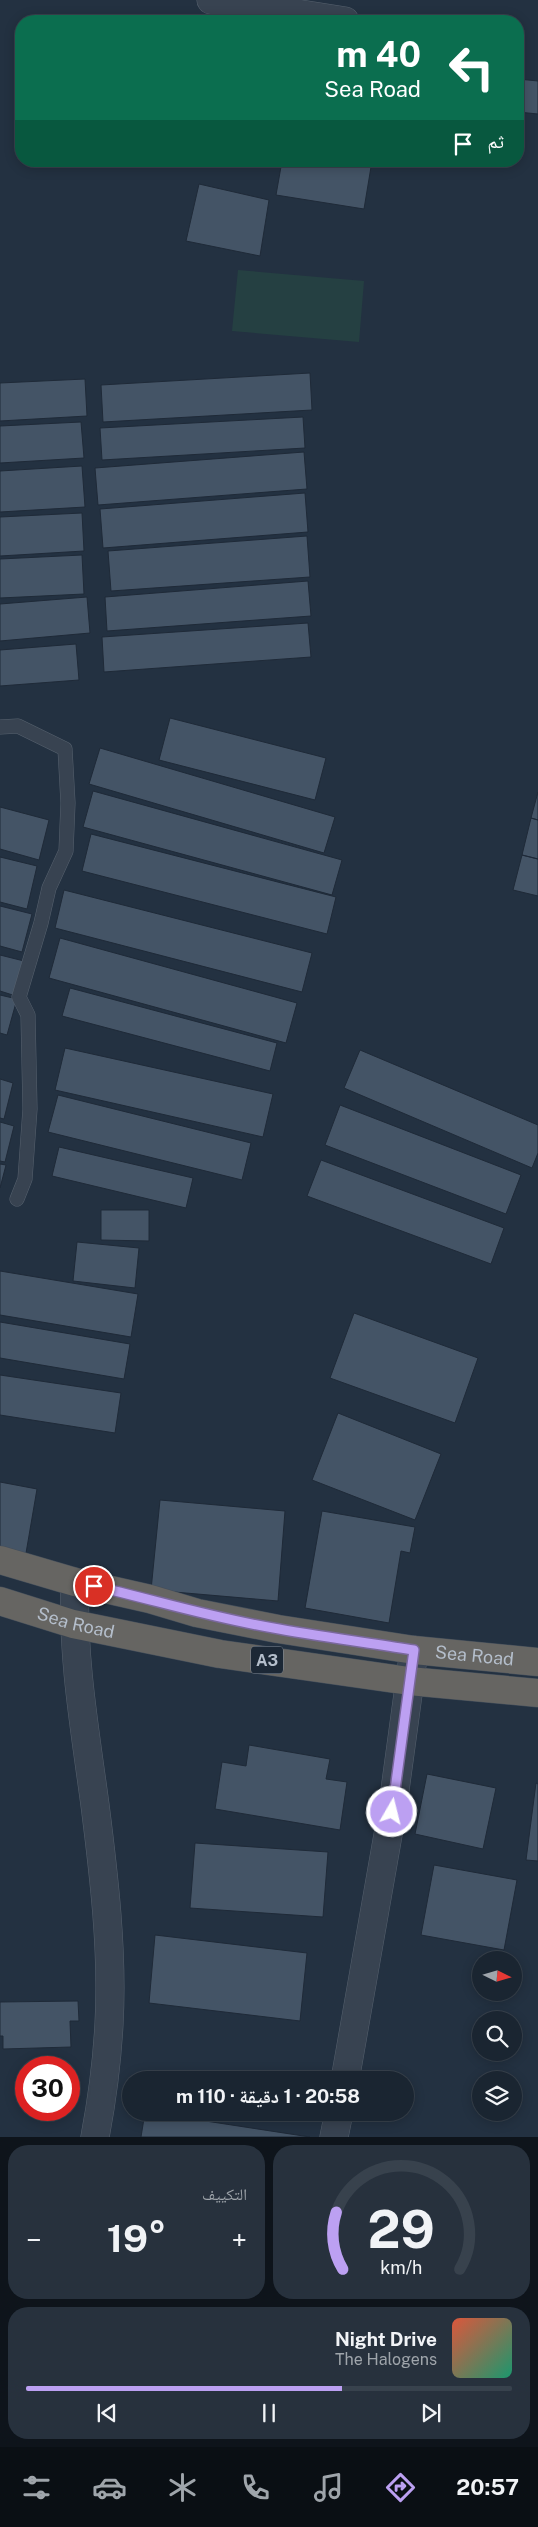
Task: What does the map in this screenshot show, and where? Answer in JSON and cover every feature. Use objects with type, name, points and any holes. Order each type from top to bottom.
[{"type":"highway","name":"Sea Road","points":[[0,1560],[75,1582],[150,1599],[197,1613],[278,1629],[414,1650],[538,1662]]},
{"type":"highway","name":"Sea Road","points":[[0,1601],[73,1624],[220,1654],[409,1681],[538,1693]]},
{"type":"street","points":[[211,0],[306,15]]},
{"type":"street","points":[[75,1582],[73,1624],[105,1898],[109,1963],[109,2024],[95,2137]]},
{"type":"street","points":[[347,2071],[392,1812],[414,1650]]},
{"type":"street","points":[[334,2137],[337,2121]]},
{"type":"lane","points":[[0,727],[18,726],[65,749],[68,803],[66,851],[49,888],[41,923],[19,997],[28,1014],[30,1109],[25,1179],[17,1198]]},
{"type":"green space","points":[[238,270],[364,281],[359,342],[232,331]]},
{"type":"building","points":[[524,80],[538,81],[538,114],[524,113]]},
{"type":"building","points":[[281,167],[371,167],[364,209],[276,195]]},
{"type":"building","points":[[199,184],[269,200],[260,256],[186,241]]},
{"type":"building","points":[[310,373],[312,410],[103,422],[101,385]]},
{"type":"building","points":[[85,379],[87,416],[0,421],[0,383]]},
{"type":"building","points":[[303,417],[305,448],[102,460],[100,428]]},
{"type":"building","points":[[81,422],[84,458],[0,463],[0,426]]},
{"type":"building","points":[[304,452],[307,489],[98,505],[95,468]]},
{"type":"building","points":[[82,466],[85,507],[0,512],[0,471]]},
{"type":"building","points":[[305,493],[308,532],[103,548],[100,509]]},
{"type":"building","points":[[82,513],[84,551],[0,556],[0,517]]},
{"type":"building","points":[[307,536],[310,577],[111,591],[108,551]]},
{"type":"building","points":[[82,555],[84,594],[0,598],[0,559]]},
{"type":"building","points":[[308,581],[311,616],[107,631],[105,597]]},
{"type":"building","points":[[87,597],[90,633],[0,641],[0,604]]},
{"type":"building","points":[[308,623],[311,657],[104,672],[102,637]]},
{"type":"building","points":[[76,644],[79,680],[0,686],[0,650]]},
{"type":"building","points":[[170,718],[326,758],[315,800],[159,760]]},
{"type":"building","points":[[100,748],[335,817],[324,853],[89,784]]},
{"type":"building","points":[[93,791],[342,860],[332,895],[83,827]]},
{"type":"building","points":[[538,792],[538,820],[531,818]]},
{"type":"building","points":[[0,807],[49,820],[39,860],[0,849]]},
{"type":"building","points":[[531,818],[538,820],[538,859],[522,855]]},
{"type":"building","points":[[91,834],[336,897],[327,934],[82,871]]},
{"type":"building","points":[[522,855],[538,859],[538,896],[513,890]]},
{"type":"building","points":[[0,857],[37,866],[27,909],[0,902]]},
{"type":"building","points":[[64,890],[312,953],[302,992],[55,928]]},
{"type":"building","points":[[0,906],[32,914],[22,952],[0,946]]},
{"type":"building","points":[[60,938],[297,1003],[286,1043],[49,978]]},
{"type":"building","points":[[0,955],[28,962],[19,997],[0,991]]},
{"type":"building","points":[[70,988],[277,1043],[270,1071],[62,1016]]},
{"type":"building","points":[[0,995],[17,999],[7,1035],[0,1033]]},
{"type":"building","points":[[65,1048],[273,1094],[263,1137],[55,1090]]},
{"type":"building","points":[[360,1050],[538,1125],[538,1153],[532,1168],[344,1088]]},
{"type":"building","points":[[0,1079],[13,1083],[4,1119],[0,1118]]},
{"type":"building","points":[[58,1095],[251,1143],[242,1180],[48,1132]]},
{"type":"building","points":[[340,1105],[521,1175],[506,1214],[325,1145]]},
{"type":"building","points":[[0,1122],[14,1126],[5,1162],[0,1161]]},
{"type":"building","points":[[59,1147],[193,1178],[186,1208],[52,1176]]},
{"type":"building","points":[[321,1160],[504,1228],[491,1264],[307,1196]]},
{"type":"building","points":[[0,1164],[6,1165],[0,1188]]},
{"type":"building","points":[[101,1210],[149,1210],[149,1241],[101,1240]]},
{"type":"building","points":[[77,1242],[139,1248],[135,1288],[73,1281]]},
{"type":"building","points":[[0,1271],[138,1294],[131,1337],[0,1315]]},
{"type":"building","points":[[354,1313],[478,1358],[455,1423],[330,1378]]},
{"type":"building","points":[[0,1322],[130,1344],[124,1379],[0,1358]]},
{"type":"building","points":[[0,1375],[121,1393],[115,1433],[0,1415]]},
{"type":"building","points":[[338,1413],[441,1454],[415,1520],[312,1480]]},
{"type":"building","points":[[0,1482],[37,1489],[25,1559],[0,1555]]},
{"type":"building","points":[[160,1500],[285,1511],[278,1601],[151,1590]]},
{"type":"building","points":[[322,1511],[415,1527],[410,1553],[401,1551],[389,1623],[305,1608]]},
{"type":"building","points":[[249,1745],[330,1759],[326,1779],[347,1782],[340,1830],[215,1809],[222,1762],[246,1766]]},
{"type":"building","points":[[427,1774],[496,1788],[483,1849],[415,1834]]},
{"type":"building","points":[[536,1783],[538,1784],[538,1861],[526,1860]]},
{"type":"building","points":[[195,1843],[328,1852],[323,1917],[190,1908]]},
{"type":"building","points":[[434,1865],[517,1880],[504,1950],[421,1935]]},
{"type":"building","points":[[155,1935],[307,1953],[300,2021],[149,2003]]},
{"type":"building","points":[[78,2001],[79,2021],[70,2021],[71,2047],[3,2049],[3,2036],[0,2036],[0,2002]]},
{"type":"building","points":[[144,2121],[206,2121],[310,2137],[141,2137]]},
{"type":"route","points":[[94,1586],[150,1599],[197,1613],[278,1629],[414,1650],[392,1812]]}]
